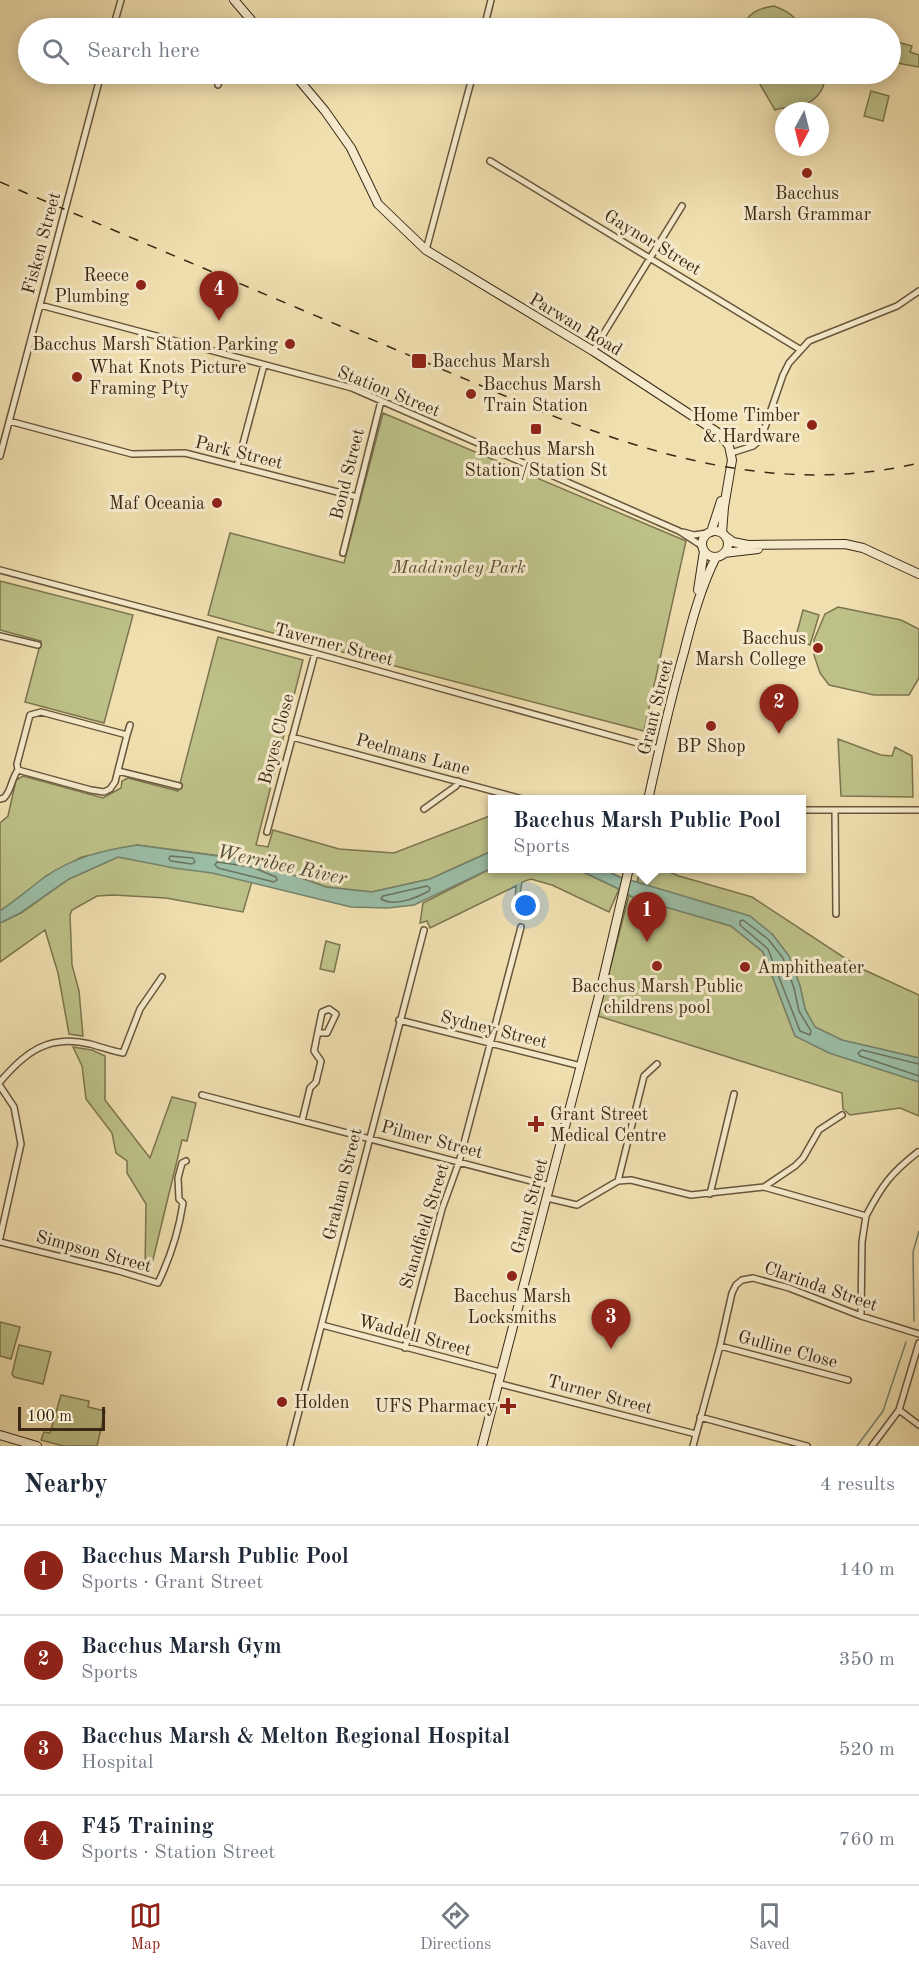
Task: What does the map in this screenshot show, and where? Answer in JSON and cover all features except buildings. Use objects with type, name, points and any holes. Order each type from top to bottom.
[{"type":"main road","points":[[234,0],[249,18]]},
{"type":"main road","name":"Parwan Road","points":[[302,84],[351,148],[378,204],[426,250],[593,351],[714,429],[724,440],[731,453]]},
{"type":"main road","points":[[720,555],[728,545],[724,534],[732,463],[731,453]]},
{"type":"main road","points":[[728,483],[709,533],[703,539],[703,548],[710,556],[822,543]]},
{"type":"main road","points":[[709,533],[724,534],[733,542],[748,545],[845,544],[863,548],[919,574]]},
{"type":"main road","name":"Grant Street","points":[[692,621],[703,548]]},
{"type":"main road","name":"Grant Street","points":[[649,795],[692,621],[704,585],[720,555]]},
{"type":"main road","name":"Grant Street","points":[[482,1446],[581,1066],[628,873]]},
{"type":"main road","points":[[0,1435],[37,1446]]},
{"type":"street","points":[[116,18],[121,0]]},
{"type":"street","points":[[486,18],[491,0]]},
{"type":"street","name":"Fisken Street","points":[[0,456],[98,84]]},
{"type":"street","points":[[426,250],[470,84]]},
{"type":"street","name":"Gaynor Street","points":[[490,161],[801,350]]},
{"type":"street","points":[[593,351],[682,206]]},
{"type":"street","points":[[731,453],[753,446],[761,440],[783,375],[789,363],[809,341],[897,306],[919,291]]},
{"type":"street","name":"Station Street","points":[[40,305],[352,388],[679,531],[694,535],[709,533]]},
{"type":"street","points":[[237,466],[264,365]]},
{"type":"street","name":"Bond Street","points":[[343,554],[381,401]]},
{"type":"street","name":"Park Street","points":[[9,421],[132,454],[185,453],[357,497]]},
{"type":"street","name":"Station Street","points":[[679,531],[703,548]]},
{"type":"street","name":"Taverner Street","points":[[0,570],[315,653],[660,748]]},
{"type":"street","points":[[0,636],[38,645]]},
{"type":"street","name":"Boyes Close","points":[[267,832],[315,653]]},
{"type":"street","points":[[0,799],[9,793],[13,776],[18,770],[17,764],[29,717],[34,713],[41,712],[127,735]]},
{"type":"street","points":[[18,770],[97,792],[110,789],[115,782],[130,725]]},
{"type":"street","name":"Peelmans Lane","points":[[292,737],[508,795]]},
{"type":"street","points":[[118,771],[180,786]]},
{"type":"street","points":[[424,809],[456,786],[458,781]]},
{"type":"street","points":[[806,810],[919,810]]},
{"type":"street","points":[[835,810],[836,914]]},
{"type":"street","name":"Standfield Street","points":[[405,1348],[442,1209],[459,1162],[521,927]]},
{"type":"street","name":"Graham Street","points":[[291,1446],[424,930]]},
{"type":"street","points":[[0,1240],[21,1144],[14,1107],[0,1084],[18,1062],[28,1054],[60,1041],[90,1044],[123,1053],[140,1009],[162,977]]},
{"type":"street","points":[[302,1121],[310,1088],[316,1082],[321,1061],[314,1051],[322,1012],[329,1009],[336,1014],[327,1033],[318,1033]]},
{"type":"street","name":"Sydney Street","points":[[399,1020],[581,1066]]},
{"type":"street","points":[[618,1181],[644,1076],[657,1064]]},
{"type":"street","points":[[710,1194],[734,1094]]},
{"type":"street","name":"Pilmer Street","points":[[202,1095],[550,1186]]},
{"type":"street","points":[[547,1198],[577,1205],[618,1181],[631,1180],[691,1195],[764,1186],[795,1166],[803,1158],[819,1130],[842,1115]]},
{"type":"street","points":[[861,1316],[862,1242],[867,1216],[878,1193],[895,1170],[918,1152]]},
{"type":"street","name":"Simpson Street","points":[[0,1240],[158,1283],[167,1266],[182,1214],[183,1203],[179,1199],[178,1178],[182,1163],[186,1161]]},
{"type":"street","points":[[764,1186],[784,1194],[867,1216]]},
{"type":"street","name":"Clarinda Street","points":[[693,1446],[732,1293],[736,1285],[747,1278],[789,1288],[861,1316],[919,1334]]},
{"type":"street","name":"Waddell Street","points":[[322,1325],[500,1372]]},
{"type":"street","points":[[872,1446],[899,1410],[919,1343]]},
{"type":"street","name":"Gulline Close","points":[[720,1346],[848,1380]]},
{"type":"street","name":"Turner Street","points":[[497,1383],[696,1434]]},
{"type":"street","points":[[899,1410],[919,1425]]},
{"type":"street","points":[[700,1417],[807,1446]]},
{"type":"green space","points":[[774,6],[794,18],[748,18],[763,8]]},
{"type":"green space","points":[[901,43],[912,46],[910,52],[919,55],[919,67],[901,64]]},
{"type":"green space","points":[[760,84],[824,84],[817,97],[810,102],[775,102],[775,110]]},
{"type":"green space","points":[[871,91],[889,96],[883,121],[864,116]]},
{"type":"green space","name":"Maddingley Park","points":[[383,413],[686,541],[644,731],[208,615],[230,533],[344,563]]},
{"type":"green space","points":[[0,581],[133,615],[104,723],[25,702],[41,641],[0,630]]},
{"type":"green space","points":[[838,607],[901,620],[919,629],[919,678],[909,695],[874,695],[829,685],[820,673],[814,655],[814,640],[825,614]]},
{"type":"green space","points":[[803,610],[819,615],[810,645],[795,640]]},
{"type":"green space","points":[[218,637],[303,660],[256,845],[268,847],[273,830],[339,849],[394,853],[488,817],[488,853],[430,879],[372,892],[326,887],[252,860],[137,845],[82,857],[46,876],[0,911],[0,823],[8,816],[16,780],[23,776],[103,798],[121,788],[122,781],[128,778],[178,791]]},
{"type":"green space","points":[[838,739],[881,755],[892,756],[895,747],[912,756],[913,797],[841,796]]},
{"type":"green space","points":[[118,857],[253,878],[243,912],[166,898],[113,895],[97,896],[72,910],[70,915],[72,965],[79,991],[83,1036],[69,1034],[58,973],[45,930],[0,962],[0,923],[21,913],[69,879]]},
{"type":"green space","points":[[488,870],[488,873],[585,873],[619,889],[609,912],[552,885],[531,879],[522,882],[517,913],[514,914],[516,886],[430,928],[427,921],[420,923],[423,903]]},
{"type":"green space","points":[[639,873],[672,873],[752,897],[860,968],[919,995],[919,1058],[841,1040],[815,1027],[805,1009],[800,986],[789,956],[772,934],[637,883]]},
{"type":"green space","points":[[629,895],[731,926],[763,952],[795,1036],[832,1053],[919,1082],[919,1116],[900,1108],[850,1115],[843,1109],[842,1093],[598,1016]]},
{"type":"green space","points":[[326,941],[340,945],[334,972],[320,969]]},
{"type":"green space","points":[[73,1047],[92,1050],[105,1056],[105,1100],[150,1158],[172,1097],[196,1103],[187,1141],[182,1140],[150,1272],[145,1271],[146,1204],[127,1173],[127,1161],[116,1153],[112,1133],[86,1099],[82,1066]]},
{"type":"green space","points":[[0,1322],[20,1327],[11,1359],[0,1356]]},
{"type":"green space","points":[[19,1345],[51,1352],[43,1384],[14,1377],[12,1374]]},
{"type":"green space","points":[[61,1395],[89,1401],[88,1407],[105,1411],[97,1446],[63,1446],[41,1440],[44,1432],[50,1433]]},
{"type":"water","points":[[137,845],[254,861],[326,887],[372,892],[430,879],[488,853],[488,870],[414,905],[388,908],[351,907],[212,873],[118,857],[69,879],[20,913],[0,923],[0,911],[45,877],[67,864],[113,849]]},
{"type":"water","points":[[585,873],[612,873],[750,916],[772,934],[789,956],[800,986],[805,1009],[815,1027],[842,1040],[919,1058],[919,1082],[829,1053],[795,1036],[763,952],[731,926],[634,898]]},
{"type":"waterway","points":[[914,1321],[913,1252],[919,1231]]},
{"type":"waterway","points":[[857,1446],[883,1411],[906,1342]]},
{"type":"railway","points":[[0,182],[543,412],[635,445],[728,467],[775,473],[822,475],[870,472],[919,463]]},
{"type":"place","name":"Bacchus Marsh Grammar","points":[[807,173]]},
{"type":"place","name":"Reece Plumbing","points":[[141,285]]},
{"type":"place","name":"F45 Training","points":[[219,321]]},
{"type":"place","name":"Bacchus Marsh Station Parking","points":[[290,344]]},
{"type":"place","name":"Bacchus Marsh","points":[[419,361]]},
{"type":"place","name":"What Knots Picture Framing Pty","points":[[77,377]]},
{"type":"place","name":"Bacchus Marsh Train Station","points":[[471,394]]},
{"type":"place","name":"Home Timber & Hardware","points":[[812,425]]},
{"type":"place","name":"Bacchus Marsh Station/Station St","points":[[536,429]]},
{"type":"place","name":"Maf Oceania","points":[[217,503]]},
{"type":"place","name":"Bacchus Marsh College","points":[[818,648]]},
{"type":"place","name":"BP Shop","points":[[711,726]]},
{"type":"place","name":"Bacchus Marsh Gym","points":[[779,734]]},
{"type":"place","name":"Bacchus Marsh Public Pool","points":[[647,942]]},
{"type":"place","name":"Bacchus Marsh Public childrens pool","points":[[657,966]]},
{"type":"place","name":"Amphitheater","points":[[745,967]]},
{"type":"place","name":"Grant Street Medical Centre","points":[[536,1124]]},
{"type":"place","name":"Bacchus Marsh Locksmiths","points":[[512,1276]]},
{"type":"place","name":"Bacchus Marsh & Melton Regional Hospital","points":[[611,1349]]},
{"type":"place","name":"Holden","points":[[282,1402]]},
{"type":"place","name":"UFS Pharmacy","points":[[508,1406]]},
{"type":"water label","name":"Werribee River","points":[[282,864]]}]
